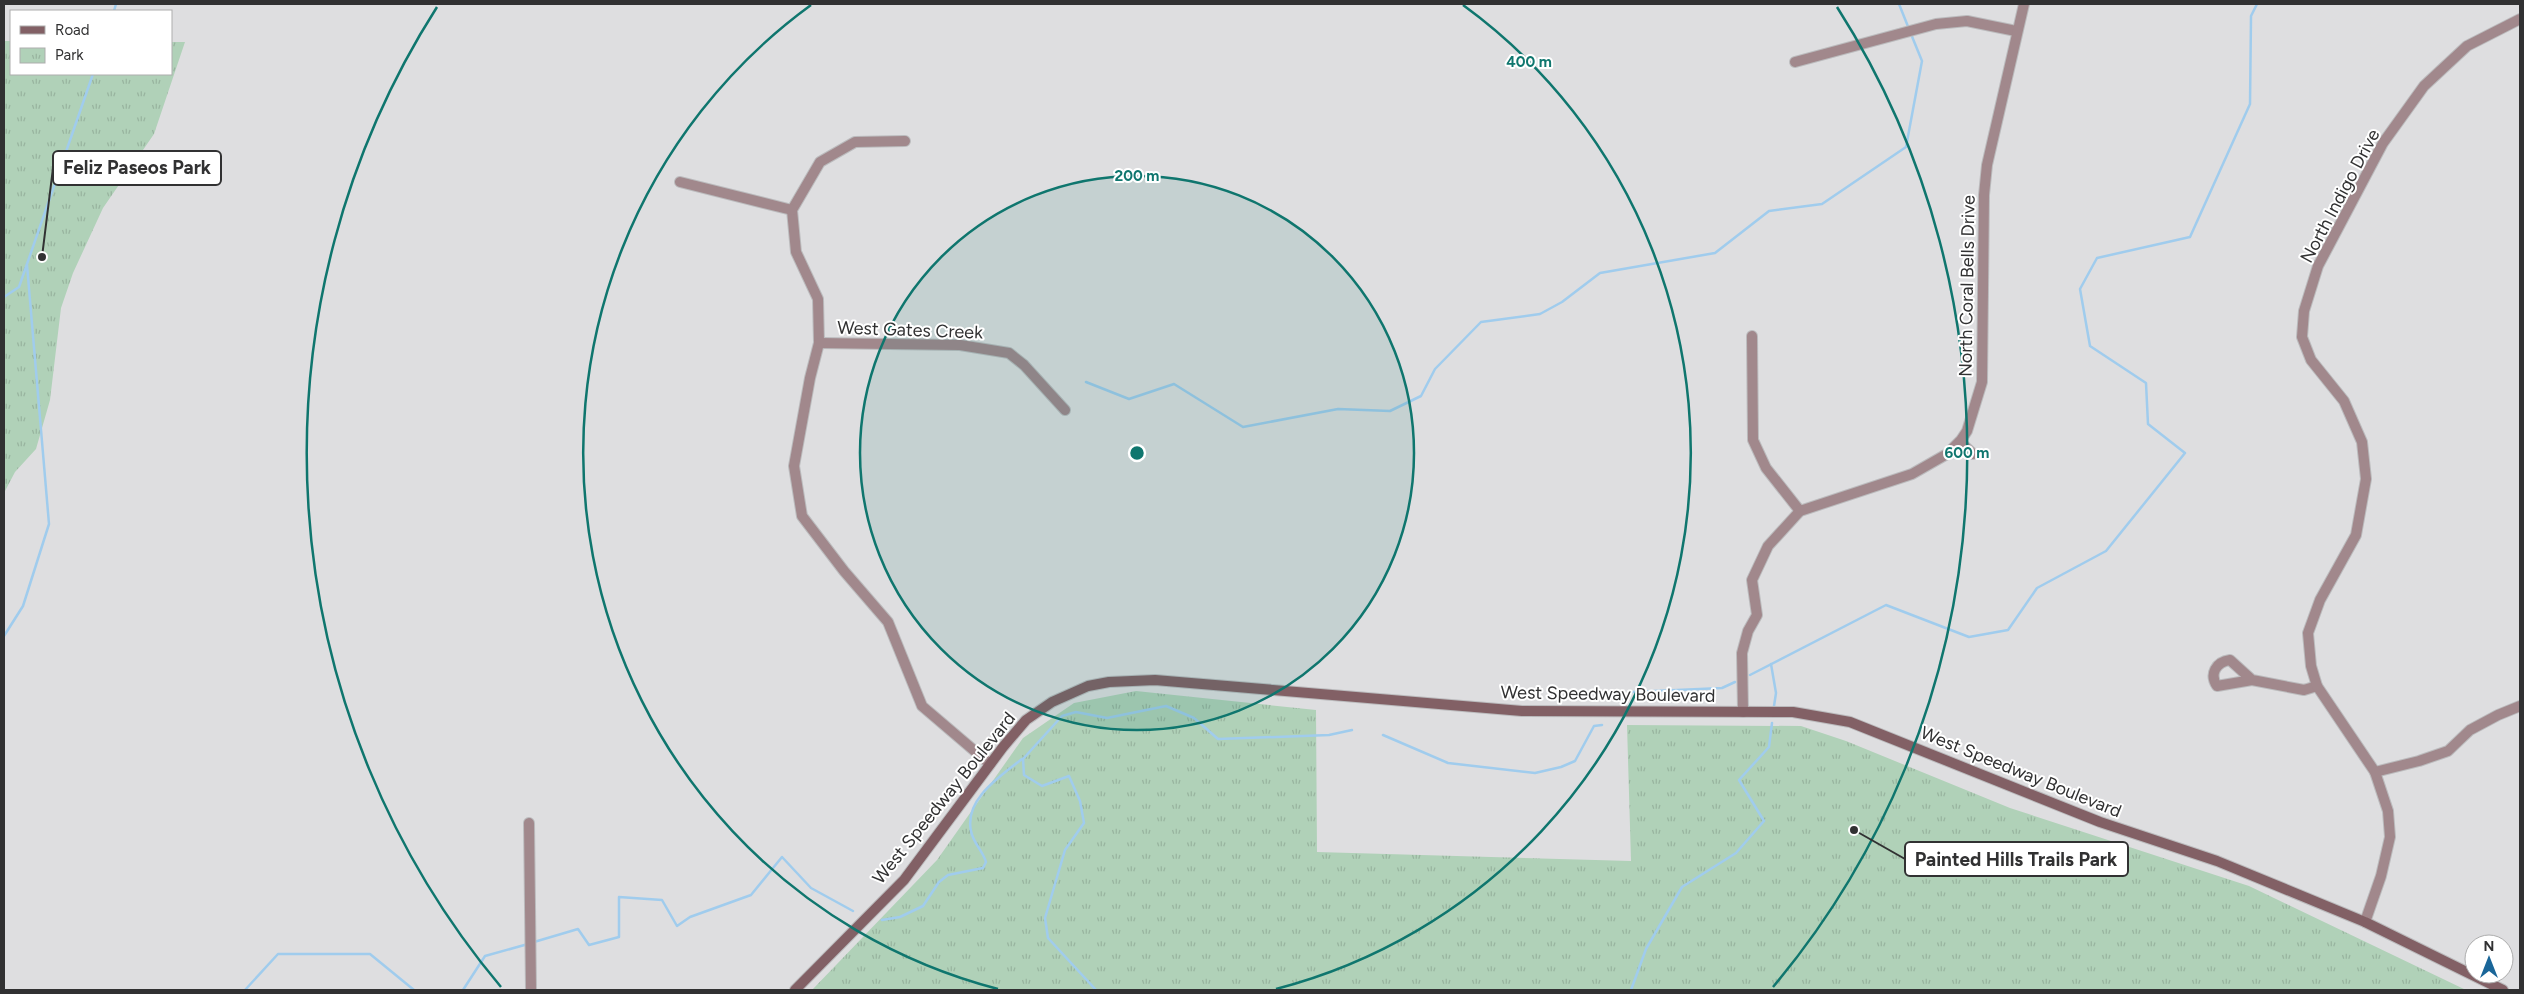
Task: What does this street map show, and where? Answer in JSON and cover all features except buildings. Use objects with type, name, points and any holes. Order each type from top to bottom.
[{"type":"main road","name":"West Speedway Boulevard","points":[[795,990],[904,880],[990,764],[1026,720],[1052,702],[1088,686],[1109,682],[1173,681],[1522,711],[1813,714],[1850,722],[2091,819],[2217,861],[2365,922],[2503,990]]},
{"type":"street","name":"North Coral Bells Drive","points":[[1743,712],[1742,653],[1748,632],[1757,616],[1752,580],[1768,546],[1800,511],[1912,474],[1947,454],[1960,442],[1967,431],[1982,382],[1985,185],[1987,165],[2016,31],[2024,4]]},
{"type":"street","name":"North Indigo Drive","points":[[2365,922],[2381,876],[2390,837],[2388,812],[2375,772],[2318,686],[2311,666],[2308,633],[2320,600],[2356,535],[2366,479],[2362,442],[2344,401],[2311,360],[2304,343],[2302,337],[2304,311],[2318,266],[2379,152],[2424,86],[2468,46],[2520,19]]},
{"type":"street","points":[[1795,62],[1936,24],[1967,21],[2016,31]]},
{"type":"street","points":[[905,141],[855,142],[820,162],[792,210],[796,252],[818,300],[819,343],[810,378],[794,466],[802,516],[844,571],[888,622],[922,706],[990,764]]},
{"type":"street","points":[[680,182],[792,210]]},
{"type":"street","points":[[1752,336],[1753,440],[1766,468],[1800,511]]},
{"type":"street","name":"West Gates Creek","points":[[819,343],[960,345],[1009,353],[1024,366],[1065,410]]},
{"type":"street","points":[[1960,442],[1973,454]]},
{"type":"street","points":[[2252,680],[2304,690],[2318,686]]},
{"type":"street","points":[[2375,772],[2419,761],[2448,750],[2470,730],[2520,706]]},
{"type":"street","points":[[529,824],[531,990]]},
{"type":"green space","points":[[4,41],[10,41],[10,75],[172,75],[172,42],[185,42],[154,134],[103,208],[73,273],[61,308],[50,400],[36,449],[15,472],[4,493]]},
{"type":"green space","points":[[1136,691],[1316,710],[1317,852],[1631,861],[1627,725],[1801,726],[1846,741],[2010,808],[2249,886],[2466,990],[812,990],[937,860],[1023,738],[1074,703]]},
{"type":"waterway","points":[[114,10],[116,4]]},
{"type":"waterway","points":[[1899,4],[1909,29]]},
{"type":"waterway","points":[[1750,675],[1886,605],[1969,637],[2008,630],[2037,588],[2106,551],[2185,453],[2148,424],[2146,383],[2090,346],[2080,289],[2097,258],[2190,237],[2250,104],[2251,16],[2257,4]]},
{"type":"waterway","points":[[1086,382],[1129,399],[1174,384],[1243,427],[1338,409],[1390,411],[1421,396],[1435,369],[1481,322],[1540,314],[1562,302],[1600,273],[1715,253],[1769,211],[1822,204],[1906,147],[1922,61],[1911,34]]},
{"type":"waterway","points":[[4,297],[19,287],[93,75]]},
{"type":"waterway","points":[[4,636],[23,606],[49,524],[27,265]]},
{"type":"waterway","points":[[1771,664],[1776,693],[1774,706]]},
{"type":"waterway","points":[[1623,699],[1632,692],[1722,688],[1735,682]]},
{"type":"waterway","points":[[1096,990],[1048,938],[1045,918],[1065,850],[1084,823],[1080,801],[1069,776],[1042,786],[1024,775],[1023,759],[1062,716],[1076,712],[1107,718],[1166,706],[1194,718],[1218,739],[1329,735],[1352,730]]},
{"type":"waterway","points":[[1631,990],[1646,949],[1682,887],[1736,853],[1764,821],[1739,780],[1769,747],[1772,723]]},
{"type":"waterway","points":[[1383,735],[1448,763],[1535,773],[1561,767],[1575,761],[1594,726],[1602,725]]},
{"type":"waterway","points":[[882,920],[900,917],[923,906],[939,882],[948,875],[983,868],[986,862],[971,831],[970,819],[973,809],[986,789],[1022,759]]},
{"type":"waterway","points":[[534,942],[578,929],[589,945],[619,937],[619,897],[662,900],[677,926],[690,917],[751,895],[782,857],[811,888],[853,911]]},
{"type":"waterway","points":[[463,990],[485,956],[528,944]]},
{"type":"waterway","points":[[245,990],[278,954],[370,954],[414,990]]},
{"type":"place","name":"Feliz Paseos Park","points":[[42,257]]},
{"type":"place","name":"Painted Hills Trails Park","points":[[1854,830]]}]
